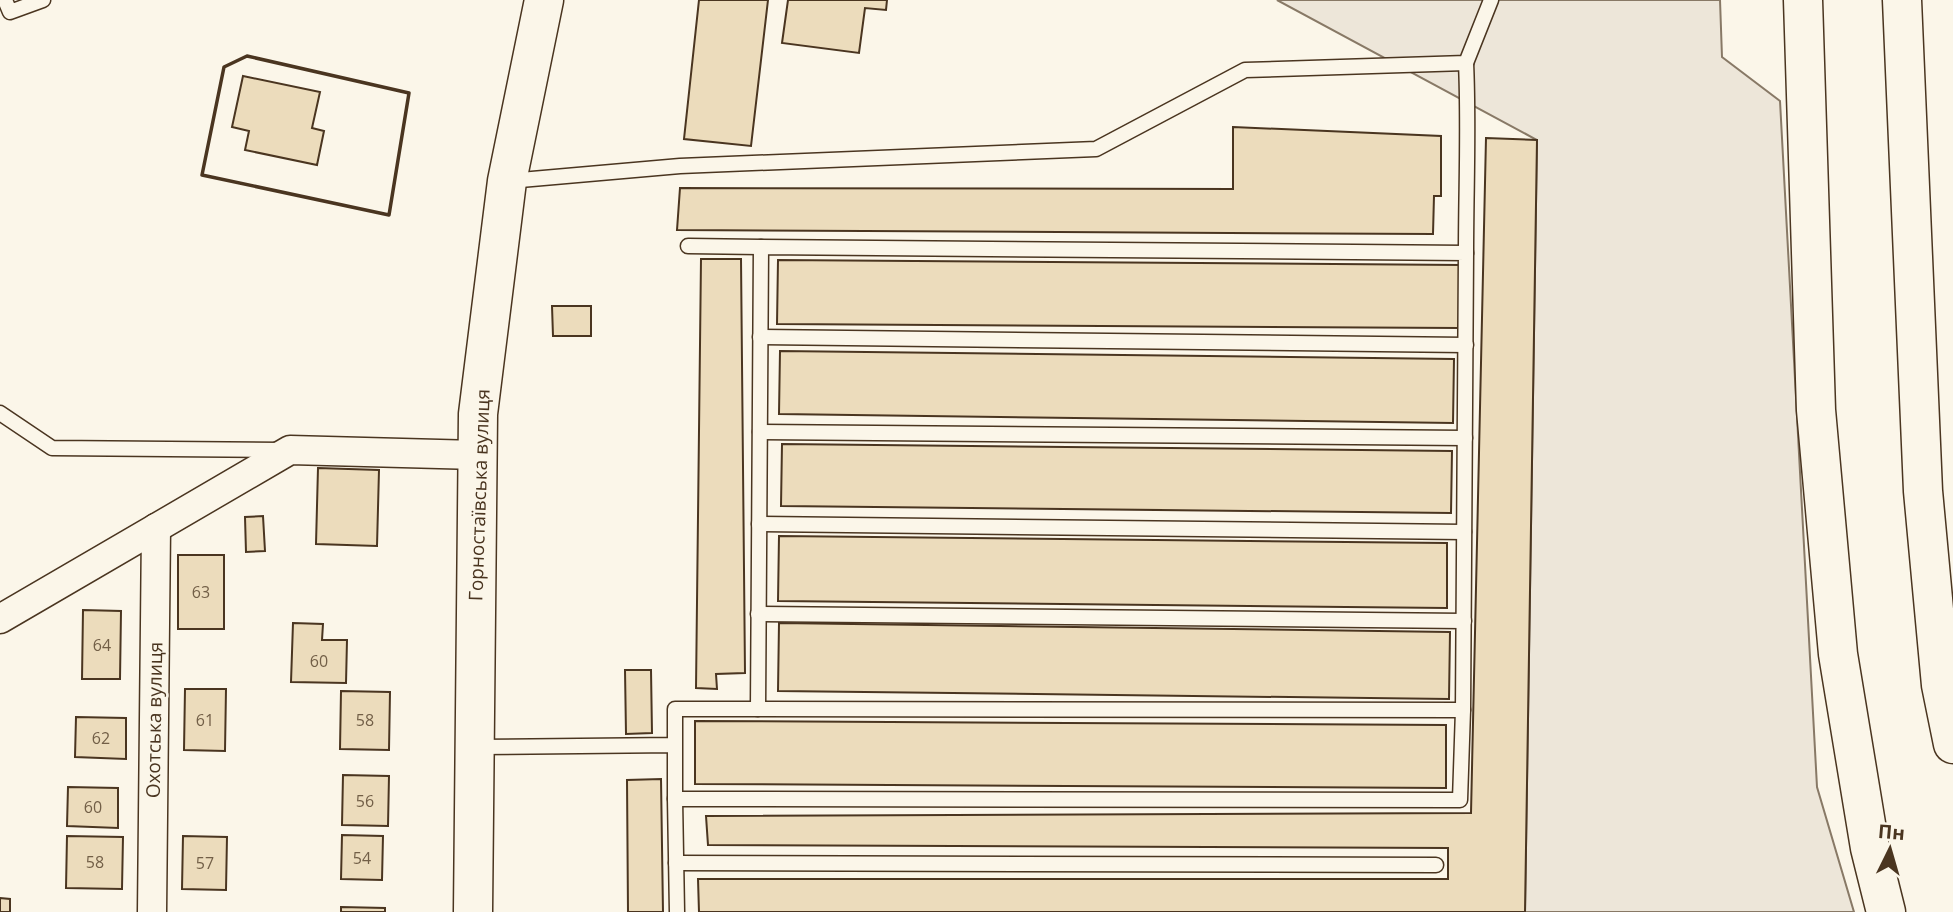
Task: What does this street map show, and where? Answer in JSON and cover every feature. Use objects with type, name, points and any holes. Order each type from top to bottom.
[{"type":"main road","name":"Горностаївська вулиця","points":[[473,912],[478,414],[507,181],[544,0]]},
{"type":"main road","points":[[1803,0],[1816,410],[1838,654],[1870,848],[1886,912]]},
{"type":"main road","points":[[1902,0],[1923,491],[1941,685],[1953,744]]},
{"type":"street","points":[[0,619],[290,450],[477,455]]},
{"type":"street","name":"Охотська вулиця","points":[[152,912],[156,528]]},
{"type":"lane","points":[[5,8],[43,0]]},
{"type":"lane","points":[[675,799],[1460,800],[1464,621],[1468,114],[1466,63],[1491,0]]},
{"type":"lane","points":[[507,181],[680,166],[1096,149],[1245,70],[1466,63]]},
{"type":"lane","points":[[688,246],[1466,253]]},
{"type":"lane","points":[[758,709],[761,247]]},
{"type":"lane","points":[[760,337],[1466,345]]},
{"type":"lane","points":[[0,413],[52,448],[290,450]]},
{"type":"lane","points":[[760,432],[1465,439]]},
{"type":"lane","points":[[759,524],[1464,531]]},
{"type":"lane","points":[[758,614],[1464,621]]},
{"type":"lane","points":[[677,912],[675,709],[1463,710]]},
{"type":"lane","points":[[474,747],[675,744]]},
{"type":"lane","points":[[676,863],[1436,865]]},
{"type":"shaded area","points":[[1277,0],[1720,0],[1722,57],[1780,101],[1817,787],[1854,912],[1525,912],[1537,140]]},
{"type":"building","points":[[699,0],[768,0],[751,146],[684,139]]},
{"type":"building","points":[[788,0],[887,0],[886,10],[865,8],[859,53],[782,43]]},
{"type":"building","points":[[243,76],[320,92],[312,128],[324,131],[317,165],[245,150],[249,131],[232,127]]},
{"type":"building","points":[[1233,127],[1441,136],[1441,196],[1434,196],[1433,234],[677,230],[680,188],[1233,189]]},
{"type":"building","points":[[1486,138],[1537,140],[1525,912],[699,912],[698,879],[1448,879],[1448,848],[708,845],[706,816],[1471,813]]},
{"type":"building","points":[[701,259],[741,259],[745,673],[716,674],[717,689],[696,688]]},
{"type":"building","points":[[778,260],[1461,265],[1460,328],[777,324]]},
{"type":"building","points":[[552,306],[591,306],[591,336],[553,336]]},
{"type":"building","points":[[780,351],[1454,359],[1453,423],[779,414]]},
{"type":"building","points":[[782,444],[1452,451],[1451,513],[781,506]]},
{"type":"building","points":[[318,468],[379,470],[377,546],[316,544]]},
{"type":"building","points":[[263,516],[265,551],[246,552],[245,517]]},
{"type":"building","points":[[779,536],[1447,543],[1447,608],[778,601]]},
{"type":"building","points":[[178,555],[224,555],[224,629],[178,629]]},
{"type":"building","points":[[83,610],[121,611],[120,679],[82,679]]},
{"type":"building","points":[[293,623],[323,624],[322,640],[347,640],[346,683],[291,682]]},
{"type":"building","points":[[779,623],[1450,632],[1449,699],[778,691]]},
{"type":"building","points":[[625,670],[651,670],[652,733],[626,734]]},
{"type":"building","points":[[185,689],[226,689],[225,751],[184,750]]},
{"type":"building","points":[[341,691],[390,692],[389,750],[340,749]]},
{"type":"building","points":[[76,717],[126,718],[126,759],[75,757]]},
{"type":"building","points":[[695,721],[1446,725],[1446,788],[695,784]]},
{"type":"building","points":[[343,775],[389,776],[388,826],[342,825]]},
{"type":"building","points":[[661,779],[663,912],[628,912],[627,780]]},
{"type":"building","points":[[68,787],[118,788],[118,828],[67,826]]},
{"type":"building","points":[[342,835],[383,836],[382,880],[341,879]]},
{"type":"building","points":[[67,836],[123,837],[122,889],[66,888]]},
{"type":"building","points":[[183,836],[227,837],[226,890],[182,889]]},
{"type":"building","points":[[0,898],[10,899],[10,912],[0,912]]},
{"type":"building","points":[[341,907],[385,908],[385,912],[341,912]]},
{"type":"wall","points":[[247,56],[409,93],[389,215],[202,175],[224,67],[247,56]]}]
